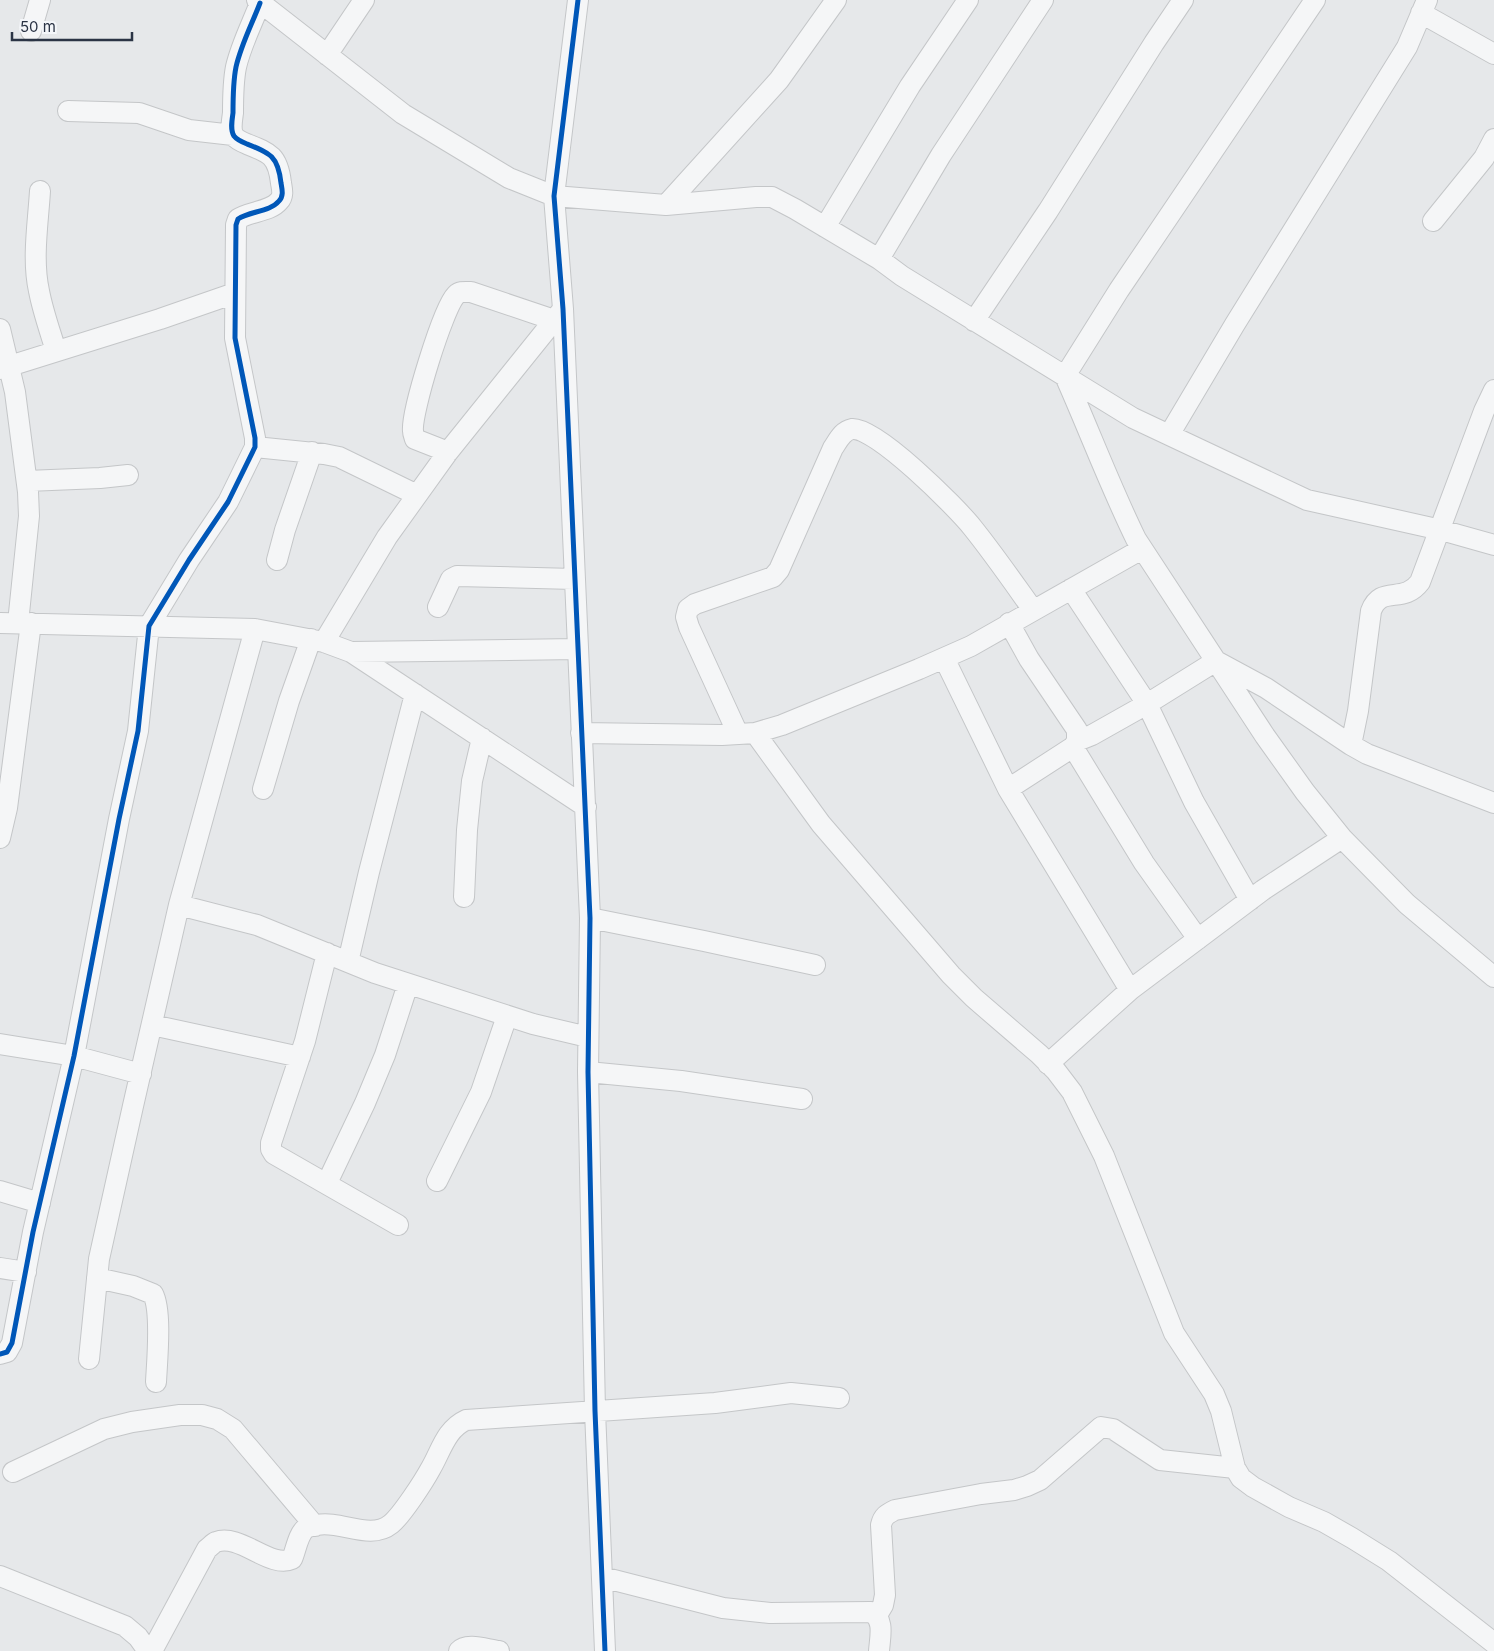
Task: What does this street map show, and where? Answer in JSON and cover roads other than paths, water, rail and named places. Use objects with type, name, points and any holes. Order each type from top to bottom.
[{"type":"street","points":[[32,31],[40,0]]},
{"type":"street","points":[[327,55],[364,0]]},
{"type":"street","points":[[666,205],[779,80],[836,0]]},
{"type":"street","points":[[825,227],[910,86],[968,0]]},
{"type":"street","points":[[879,259],[941,155],[1043,0]]},
{"type":"street","points":[[974,321],[1048,211],[1183,0]]},
{"type":"street","points":[[1065,376],[1119,290],[1315,0]]},
{"type":"street","points":[[233,135],[233,85],[236,68],[259,2],[403,114],[509,178],[554,196],[666,205],[772,197],[879,259],[902,276],[974,321],[1134,418],[1169,435],[1307,500],[1441,530],[1494,545]]},
{"type":"street","points":[[572,2],[554,196],[586,806],[590,918],[588,1072],[591,1245],[595,1411],[605,1651]]},
{"type":"street","points":[[1169,435],[1245,307],[1407,47],[1424,7],[1494,54]]},
{"type":"street","points":[[0,1354],[7,1352],[12,1343],[40,1203],[74,1056],[119,819],[138,731],[149,626],[189,560],[228,502],[255,447],[255,438],[235,338],[236,234],[238,219],[272,207],[280,201],[282,194],[278,164],[274,157],[266,151],[240,141],[233,135],[189,130],[139,112],[68,111]]},
{"type":"street","points":[[1433,221],[1484,158],[1494,140]]},
{"type":"street","points":[[40,191],[36,257],[37,277],[39,291],[56,351]]},
{"type":"street","points":[[448,452],[415,438],[413,431],[416,411],[429,361],[437,337],[456,295],[462,292],[471,292],[559,314]]},
{"type":"street","points":[[5,367],[235,294]]},
{"type":"street","points":[[263,789],[289,701],[318,641],[387,538],[448,452],[559,314]]},
{"type":"street","points":[[0,329],[5,367],[15,392],[27,481],[29,516],[16,623],[7,808],[0,838]]},
{"type":"street","points":[[1065,376],[1120,505],[1142,549],[1305,792],[1342,838],[1407,904],[1494,977]]},
{"type":"street","points":[[1351,745],[1358,711],[1371,611],[1374,602],[1381,597],[1408,593],[1414,590],[1420,582],[1484,411],[1494,390]]},
{"type":"street","points":[[1033,610],[971,526],[939,493],[886,445],[864,431],[852,429],[844,433],[834,448],[778,570],[773,577],[695,604],[688,609],[686,617],[689,627],[746,733],[821,824],[951,975],[1048,1064],[1072,1092],[1104,1156],[1174,1333],[1214,1394],[1221,1411],[1235,1468],[1241,1478],[1253,1487],[1352,1538],[1390,1562],[1494,1643]]},
{"type":"street","points":[[255,447],[312,452],[339,457],[417,495]]},
{"type":"street","points":[[277,560],[285,530],[312,452]]},
{"type":"street","points":[[27,481],[128,475]]},
{"type":"street","points":[[581,734],[722,736],[782,725],[970,646],[1142,549]]},
{"type":"street","points":[[438,607],[451,579],[457,576],[574,579]]},
{"type":"street","points":[[1071,589],[1147,704],[1194,802],[1250,900]]},
{"type":"street","points":[[16,623],[255,629],[318,641],[351,652],[586,806]]},
{"type":"street","points":[[1009,623],[1029,659],[1077,730],[1075,744],[1144,863],[1198,939]]},
{"type":"street","points":[[89,1360],[99,1259],[179,904],[255,629]]},
{"type":"street","points":[[351,652],[577,649]]},
{"type":"street","points":[[944,658],[1008,789],[1130,990]]},
{"type":"street","points":[[1216,662],[1266,688],[1367,754],[1494,803]]},
{"type":"street","points":[[1008,789],[1075,744],[1147,704],[1216,662]]},
{"type":"street","points":[[348,962],[415,694]]},
{"type":"street","points":[[464,897],[472,781],[482,738]]},
{"type":"street","points":[[1048,1064],[1130,990],[1250,900],[1342,838]]},
{"type":"street","points":[[179,904],[257,925],[375,974],[550,1030],[588,1037]]},
{"type":"street","points":[[590,918],[815,965]]},
{"type":"street","points":[[327,953],[300,1056],[271,1143],[271,1149],[274,1154],[398,1225]]},
{"type":"street","points":[[327,1183],[365,1103],[385,1054],[408,984]]},
{"type":"street","points":[[438,1181],[481,1092],[507,1016]]},
{"type":"street","points":[[152,1025],[300,1056]]},
{"type":"street","points":[[0,1044],[74,1056],[141,1074]]},
{"type":"street","points":[[588,1072],[681,1081],[802,1099]]},
{"type":"street","points":[[0,1191],[40,1203]]},
{"type":"street","points":[[0,1268],[26,1272]]},
{"type":"street","points":[[97,1278],[133,1286],[153,1294],[156,1300],[158,1317],[156,1382]]},
{"type":"street","points":[[0,1576],[125,1626],[150,1651],[207,1550],[215,1542],[237,1543],[278,1560],[286,1561],[292,1559],[301,1534],[307,1528],[324,1524],[369,1531],[380,1530],[391,1524],[430,1469],[450,1431],[466,1420],[715,1402],[791,1393],[839,1398]]},
{"type":"street","points":[[14,1472],[104,1430],[132,1422],[180,1415],[202,1415],[217,1419],[233,1429],[315,1526]]},
{"type":"street","points":[[876,1615],[883,1605],[885,1595],[882,1519],[886,1514],[895,1510],[980,1494],[1014,1490],[1026,1486],[1040,1480],[1101,1427],[1113,1428],[1160,1460],[1235,1468]]},
{"type":"street","points":[[602,1577],[723,1608],[770,1613],[871,1612],[880,1620],[879,1651]]},
{"type":"street","points":[[459,1651],[467,1646],[499,1651]]}]
